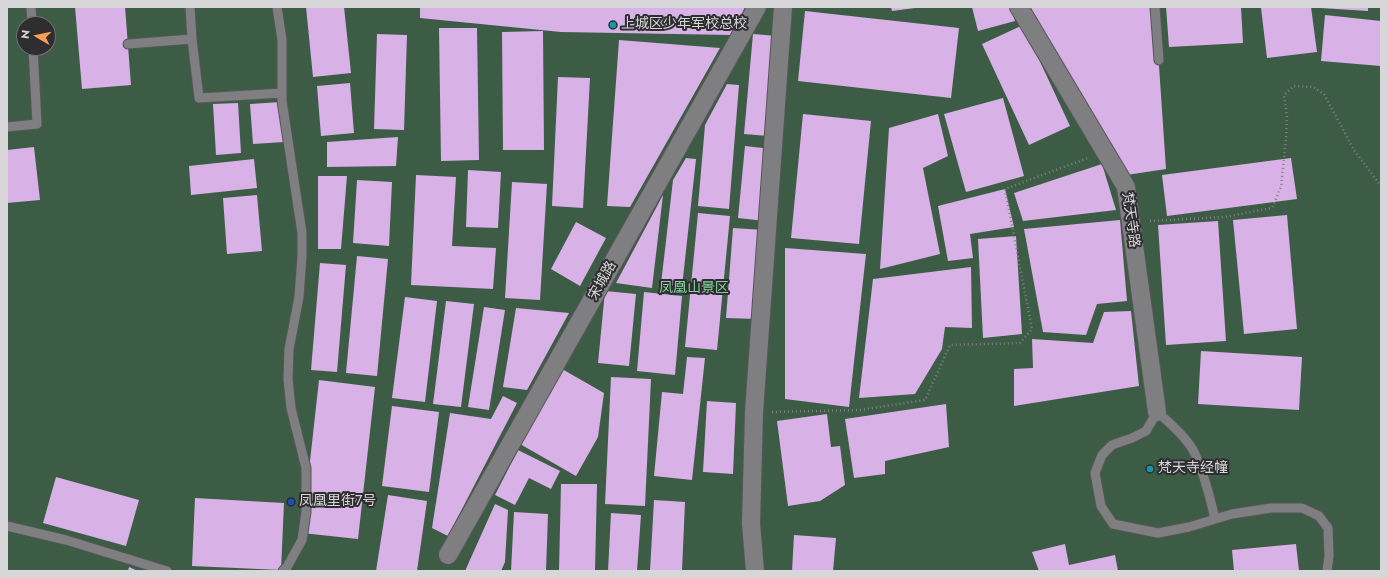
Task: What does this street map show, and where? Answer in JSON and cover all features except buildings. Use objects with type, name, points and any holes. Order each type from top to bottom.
[{"type":"street","name":"宋城路","points":[[448,555],[757,7]]},
{"type":"street","points":[[756,571],[751,524],[754,412],[783,7]]},
{"type":"street","name":"梵天寺路","points":[[1019,7],[1126,187],[1157,412]]},
{"type":"lane","points":[[190,7],[199,98],[282,93]]},
{"type":"lane","points":[[277,7],[282,40],[282,93],[302,233],[299,297],[289,348],[288,378],[291,408],[306,468],[306,512],[302,540],[287,567],[283,571]]},
{"type":"lane","points":[[1155,7],[1159,60]]},
{"type":"lane","points":[[128,44],[192,39]]},
{"type":"lane","points":[[7,127],[37,124],[33,56]]},
{"type":"lane","points":[[1215,519],[1210,497],[1195,452],[1174,427],[1157,412],[1146,431],[1112,445],[1102,455],[1095,473],[1101,506],[1113,524],[1158,533],[1189,528],[1232,514],[1271,508],[1302,508],[1319,516],[1328,528],[1329,556],[1327,571]]},
{"type":"lane","points":[[7,526],[66,540],[167,571]]},
{"type":"path","points":[[1130,216],[1151,221],[1225,217],[1272,208],[1281,187],[1287,117],[1284,95],[1294,86],[1313,87],[1324,94],[1354,150],[1381,186]]},
{"type":"path","points":[[754,412],[860,410],[925,400],[950,345],[1020,343],[1032,329],[1005,189],[1105,151]]},
{"type":"green space","name":"凤凰山景区","points":[[7,7],[1381,7],[1381,571],[7,571]]},
{"type":"place","name":"上城区少年军校总校","points":[[613,25]]},
{"type":"place","name":"梵天寺经幢","points":[[1150,469]]},
{"type":"place","name":"凤凰里街7号","points":[[291,502]]}]
